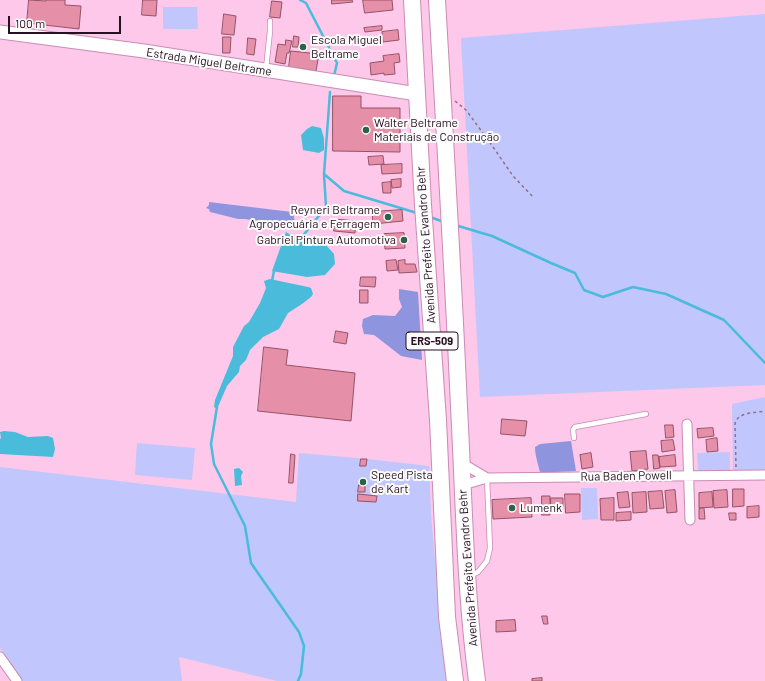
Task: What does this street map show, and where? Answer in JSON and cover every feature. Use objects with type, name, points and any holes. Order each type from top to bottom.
[{"type":"highway","name":"Avenida Prefeito Evandro Behr","points":[[412,0],[423,206],[438,420],[447,617],[455,681]]},
{"type":"highway","name":"Avenida Prefeito Evandro Behr","points":[[437,0],[462,463],[467,586],[470,630],[477,681]]},
{"type":"highway","points":[[438,420],[445,446],[450,480],[456,580],[458,589],[462,593],[467,586]]},
{"type":"highway","points":[[447,617],[454,620],[459,625],[467,681]]},
{"type":"street","name":"Estrada Miguel Beltrame","points":[[0,32],[144,51],[417,94]]},
{"type":"street","points":[[687,424],[690,520]]},
{"type":"street","points":[[462,463],[487,478]]},
{"type":"street","name":"Rua Baden Powell","points":[[463,485],[487,478],[765,474]]},
{"type":"street","points":[[0,657],[17,681]]},
{"type":"lane","points":[[265,71],[270,21]]},
{"type":"lane","points":[[574,438],[573,430],[575,427],[646,414]]},
{"type":"lane","points":[[467,586],[487,561],[490,548],[487,478]]},
{"type":"path","points":[[443,101],[454,101],[466,110],[513,176],[534,198]]},
{"type":"path","points":[[738,469],[736,467],[735,420],[740,416],[765,411]]},
{"type":"shaded area","points":[[163,7],[197,7],[198,29],[163,29]]},
{"type":"shaded area","points":[[765,14],[765,385],[480,397],[461,38]]},
{"type":"shaded area","points":[[312,126],[321,128],[324,138],[324,150],[319,153],[303,150],[301,135]]},
{"type":"shaded area","points":[[209,202],[292,212],[294,214],[296,225],[238,219],[210,212],[209,209],[206,208],[209,205]]},
{"type":"shaded area","points":[[286,232],[299,241],[325,244],[334,254],[335,264],[325,275],[307,277],[272,271]]},
{"type":"shaded area","points":[[270,279],[311,288],[313,294],[302,304],[288,313],[279,329],[263,337],[250,350],[246,360],[240,366],[239,372],[227,386],[217,409],[214,407],[215,400],[233,356],[233,347],[244,326],[249,322],[260,303],[266,288],[264,281]]},
{"type":"shaded area","points":[[399,289],[418,292],[422,360],[401,356],[374,335],[364,334],[362,326],[363,319],[373,315],[395,316],[402,307],[399,299]]},
{"type":"shaded area","points":[[765,397],[765,471],[733,472],[732,404]]},
{"type":"shaded area","points":[[0,432],[15,432],[28,437],[48,436],[53,438],[55,449],[53,457],[0,454]]},
{"type":"shaded area","points":[[571,441],[576,471],[543,474],[540,472],[535,447],[540,444]]},
{"type":"shaded area","points":[[137,443],[195,448],[192,480],[135,475]]},
{"type":"shaded area","points":[[730,452],[730,470],[698,471],[697,453]]},
{"type":"shaded area","points":[[299,453],[429,466],[431,515],[446,681],[277,681],[179,657],[182,681],[22,681],[0,648],[0,467],[296,502]]},
{"type":"shaded area","points":[[239,468],[243,472],[241,476],[242,485],[235,486],[234,469]]},
{"type":"shaded area","points":[[581,488],[597,488],[598,519],[582,520]]},
{"type":"building","points":[[29,0],[65,0],[65,5],[81,6],[79,29],[27,23]]},
{"type":"building","points":[[143,0],[157,0],[156,16],[142,15]]},
{"type":"building","points":[[332,0],[352,0],[353,2],[332,4]]},
{"type":"building","points":[[363,0],[392,0],[393,10],[365,13]]},
{"type":"building","points":[[272,1],[282,2],[280,18],[270,17]]},
{"type":"building","points":[[224,14],[236,16],[234,35],[222,34]]},
{"type":"building","points":[[382,26],[382,30],[365,32],[364,28]]},
{"type":"building","points":[[398,30],[399,40],[383,42],[382,32]]},
{"type":"building","points":[[294,36],[299,37],[298,47],[293,47]]},
{"type":"building","points":[[223,37],[231,37],[230,53],[223,53]]},
{"type":"building","points":[[248,38],[256,39],[254,55],[247,54]]},
{"type":"building","points":[[286,40],[292,41],[289,53],[287,53],[285,64],[275,62],[278,44],[285,45]]},
{"type":"building","points":[[291,51],[319,54],[316,71],[289,67]]},
{"type":"building","points":[[399,54],[400,62],[394,63],[395,74],[384,75],[384,73],[371,75],[370,63],[384,61],[383,56]]},
{"type":"building","name":"Walter Beltrame Materiais de Construção","points":[[333,96],[361,96],[361,108],[400,108],[400,152],[333,151]]},
{"type":"building","points":[[383,156],[384,164],[369,165],[368,157]]},
{"type":"building","points":[[402,164],[402,173],[382,174],[381,165]]},
{"type":"building","points":[[401,179],[401,187],[392,188],[391,180]]},
{"type":"building","points":[[391,182],[391,193],[383,193],[382,183]]},
{"type":"building","name":"Reyneri Beltrame Agropecuária e Ferragem","points":[[402,210],[403,221],[373,224],[372,212]]},
{"type":"building","points":[[335,219],[356,221],[355,233],[334,231]]},
{"type":"building","points":[[404,233],[405,248],[385,249],[384,234]]},
{"type":"building","points":[[396,260],[398,270],[387,271],[386,261]]},
{"type":"building","points":[[405,260],[405,264],[415,264],[417,272],[399,273],[398,261]]},
{"type":"building","points":[[361,277],[376,277],[375,287],[360,286]]},
{"type":"building","points":[[360,290],[368,290],[368,303],[360,303]]},
{"type":"building","points":[[336,331],[348,333],[346,344],[334,342]]},
{"type":"building","points":[[264,347],[288,350],[286,365],[355,373],[351,421],[258,411]]},
{"type":"building","points":[[502,419],[527,421],[525,436],[501,434]]},
{"type":"building","points":[[665,425],[673,425],[674,437],[666,438]]},
{"type":"building","points":[[713,428],[714,436],[698,438],[697,429]]},
{"type":"building","points":[[717,438],[718,451],[707,452],[706,440]]},
{"type":"building","points":[[673,440],[675,450],[662,452],[661,441]]},
{"type":"building","points":[[646,451],[648,469],[632,471],[630,452]]},
{"type":"building","points":[[591,453],[593,467],[582,469],[580,455]]},
{"type":"building","points":[[291,454],[295,455],[293,483],[289,483]]},
{"type":"building","points":[[653,455],[658,455],[660,468],[654,469]]},
{"type":"building","points":[[675,455],[676,466],[660,467],[659,457]]},
{"type":"building","points":[[361,459],[367,459],[366,466],[360,466]]},
{"type":"building","points":[[359,485],[365,486],[365,492],[358,492]]},
{"type":"building","points":[[733,489],[744,489],[744,506],[733,507]]},
{"type":"building","points":[[675,490],[677,512],[667,513],[665,491]]},
{"type":"building","points":[[727,490],[728,507],[714,508],[713,491]]},
{"type":"building","points":[[662,491],[664,508],[650,509],[648,492]]},
{"type":"building","points":[[628,492],[630,507],[619,508],[617,493]]},
{"type":"building","points":[[646,492],[647,512],[633,513],[632,493]]},
{"type":"building","points":[[712,492],[713,507],[699,508],[699,493]]},
{"type":"building","points":[[358,494],[377,496],[376,502],[358,501]]},
{"type":"building","points":[[565,494],[580,494],[580,512],[566,513]]},
{"type":"building","points":[[542,496],[550,496],[550,515],[542,515]]},
{"type":"building","name":"Lumenk","points":[[531,498],[532,517],[493,519],[492,500]]},
{"type":"building","points":[[551,498],[563,498],[563,507],[551,507]]},
{"type":"building","points":[[614,498],[614,520],[601,520],[600,499]]},
{"type":"building","points":[[759,506],[759,517],[747,518],[747,507]]},
{"type":"building","points":[[704,508],[705,519],[699,519],[699,509]]},
{"type":"building","points":[[631,512],[631,520],[616,521],[616,513]]},
{"type":"building","points":[[729,513],[736,513],[736,520],[730,520]]},
{"type":"building","points":[[542,616],[547,616],[548,624],[544,624]]},
{"type":"building","points":[[515,620],[516,631],[496,632],[496,621]]},
{"type":"building","points":[[542,678],[542,681],[532,681],[532,679]]},
{"type":"waterway","points":[[300,0],[306,3],[337,63],[334,76]]},
{"type":"waterway","points":[[330,92],[324,174],[344,191],[417,213]]},
{"type":"waterway","points":[[298,242],[326,207],[324,174]]},
{"type":"waterway","points":[[430,217],[444,222]]},
{"type":"waterway","points":[[455,225],[492,236],[575,273],[584,290],[603,297],[633,287],[666,294],[724,320],[765,363]]},
{"type":"waterway","points":[[272,281],[275,269]]},
{"type":"waterway","points":[[217,407],[211,444],[214,464],[245,526],[251,563],[299,632],[304,646],[301,674],[298,681]]},
{"type":"place","name":"Escola Miguel Beltrame","points":[[303,47]]},
{"type":"place","name":"Walter Beltrame Materiais de Construção","points":[[366,130]]},
{"type":"place","name":"Reyneri Beltrame Agropecuária e Ferragem","points":[[388,217]]},
{"type":"place","name":"Gabriel Pintura Automotiva","points":[[404,240]]},
{"type":"place","name":"Speed Pista de Kart","points":[[363,482]]},
{"type":"place","name":"Lumenk","points":[[512,508]]}]
